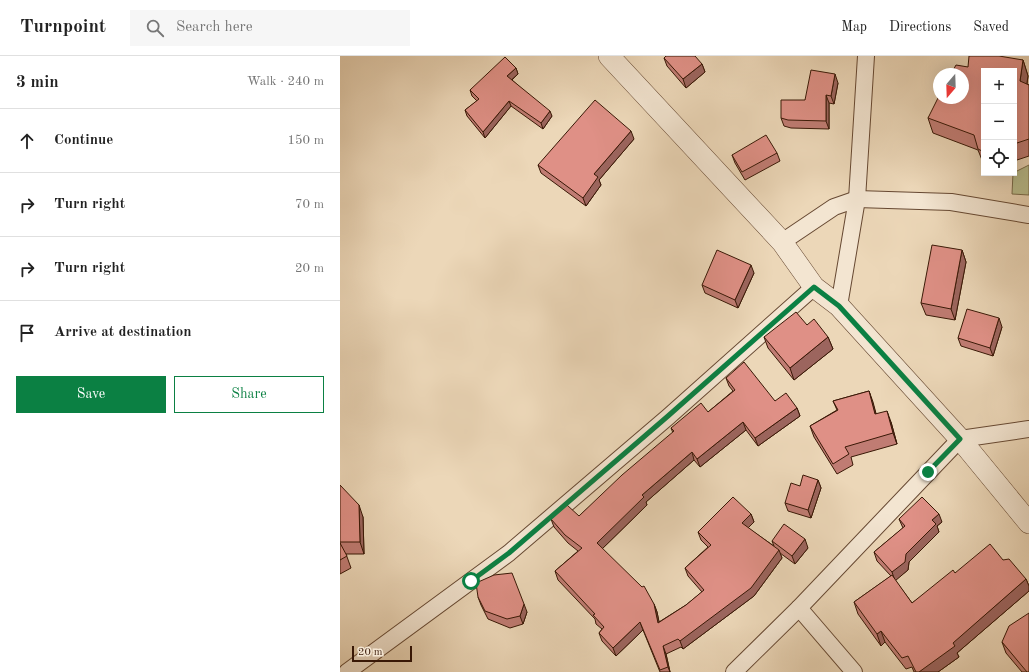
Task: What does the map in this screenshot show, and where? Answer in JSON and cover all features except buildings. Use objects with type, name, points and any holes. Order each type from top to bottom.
[{"type":"street","points":[[609,56],[782,242],[814,287],[839,306],[960,439],[1029,523]]},
{"type":"street","points":[[839,306],[857,199],[866,56]]},
{"type":"street","points":[[782,242],[834,208],[857,199],[951,202],[1029,215]]},
{"type":"street","points":[[347,672],[509,553],[668,416],[814,287]]},
{"type":"street","points":[[734,672],[799,608],[960,439],[1029,429]]},
{"type":"street","points":[[799,608],[854,672]]},
{"type":"green space","points":[[1029,165],[1029,195],[1012,194],[1013,176],[1017,176],[1017,171]]},
{"type":"route","points":[[471,581],[509,553],[668,416],[814,287],[839,306],[960,439],[928,472]]}]
